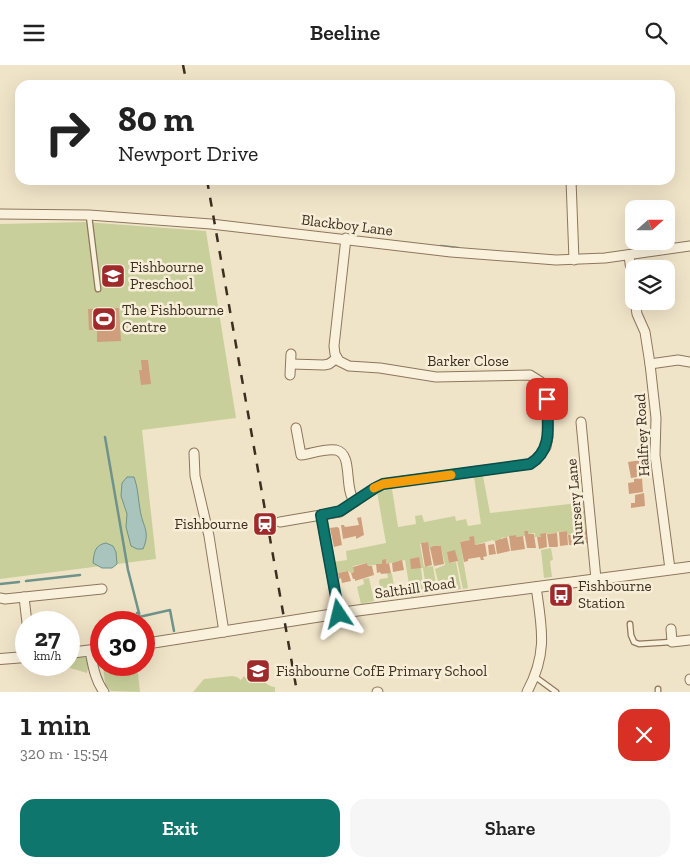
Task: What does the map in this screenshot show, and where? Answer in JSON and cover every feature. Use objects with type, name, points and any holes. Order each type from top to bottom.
[{"type":"street","points":[[571,185],[574,260]]},
{"type":"street","name":"Blackboy Lane","points":[[0,214],[89,215],[215,224],[495,256],[574,260],[629,255],[690,246]]},
{"type":"street","points":[[291,364],[324,365],[330,364],[337,358],[334,351],[334,337],[346,238]]},
{"type":"street","points":[[629,255],[630,260]]},
{"type":"street","name":"Halfrey Road","points":[[636,310],[645,332],[650,364],[656,418],[655,455],[670,569]]},
{"type":"street","points":[[290,375],[291,354]]},
{"type":"street","name":"Barker Close","points":[[337,358],[349,367],[380,368],[436,377],[530,375],[540,382],[547,393],[548,442],[536,460],[530,464],[383,484],[355,502]]},
{"type":"street","points":[[650,364],[678,361],[690,362]]},
{"type":"street","name":"Nursery Lane","points":[[581,422],[596,579]]},
{"type":"street","points":[[280,522],[340,511],[355,502],[350,497],[348,464],[345,458],[340,452],[335,450],[301,455],[296,428]]},
{"type":"street","points":[[194,453],[195,476],[209,536],[224,632]]},
{"type":"street","points":[[321,515],[339,614]]},
{"type":"street","name":"Salthill Road","points":[[155,642],[339,614],[690,567]]},
{"type":"street","points":[[527,692],[542,650],[543,636],[536,587]]},
{"type":"street","points":[[0,598],[102,589]]},
{"type":"street","points":[[24,597],[26,611]]},
{"type":"street","points":[[671,629],[672,642],[690,639]]},
{"type":"street","points":[[80,652],[90,651]]},
{"type":"street","points":[[0,659],[15,658]]},
{"type":"street","points":[[95,676],[104,692]]},
{"type":"lane","points":[[89,215],[98,289]]},
{"type":"lane","points":[[630,625],[634,642],[639,644],[672,642]]},
{"type":"lane","points":[[534,676],[556,692]]},
{"type":"green space","points":[[85,222],[206,231],[236,418],[142,430],[156,559],[0,579],[0,224]]},
{"type":"green space","points":[[483,476],[490,513],[587,502],[589,530],[567,535],[567,531],[541,534],[541,537],[535,537],[535,533],[528,534],[528,531],[524,531],[525,536],[516,537],[516,535],[475,545],[473,536],[470,540],[460,542],[468,588],[463,589],[455,551],[448,552],[449,563],[456,562],[461,589],[450,591],[447,580],[438,581],[435,569],[445,565],[441,546],[433,546],[429,549],[427,542],[420,544],[424,567],[433,566],[436,585],[428,587],[429,594],[427,594],[423,568],[421,568],[424,594],[411,597],[405,560],[386,564],[386,560],[382,560],[382,564],[368,566],[367,563],[353,566],[354,572],[337,573],[334,562],[347,560],[346,551],[386,543],[377,492],[392,489],[398,527],[416,524],[415,516],[422,515],[424,522],[455,516],[456,521],[466,519],[468,526],[481,524],[474,477]]},
{"type":"green space","points":[[551,548],[553,560],[550,561],[552,577],[544,578],[541,550]]},
{"type":"green space","points":[[387,573],[392,574],[396,598],[382,600],[379,581],[380,579],[388,578]]},
{"type":"green space","points":[[369,578],[374,601],[361,604],[357,587],[364,584],[363,579]]},
{"type":"green space","points":[[80,656],[86,658],[89,663],[87,673],[80,671]]},
{"type":"green space","points":[[251,674],[257,676],[268,685],[275,687],[275,692],[193,692],[204,679],[232,676],[241,680],[244,676],[248,681],[252,680]]},
{"type":"green space","points":[[104,676],[138,676],[140,692],[111,691],[105,684]]},
{"type":"water","points":[[127,477],[134,477],[136,485],[146,533],[143,549],[131,546],[126,527],[127,514],[121,496],[122,483]]},
{"type":"water","points":[[106,543],[113,546],[116,552],[117,564],[112,568],[102,568],[93,563],[99,545]]},
{"type":"building","name":"Fishbourne Preschool","points":[[121,271],[122,279],[105,281],[104,273]]},
{"type":"building","name":"The Fishbourne Centre","points":[[119,308],[121,341],[97,342],[97,330],[89,330],[88,309]]},
{"type":"building","points":[[141,360],[148,360],[151,384],[141,385],[139,370],[142,370]]},
{"type":"building","points":[[641,460],[643,476],[631,478],[628,462]]},
{"type":"building","points":[[642,478],[643,492],[629,494],[628,483],[634,482],[634,479]]},
{"type":"building","points":[[644,493],[645,506],[631,508],[631,503],[635,503],[635,495]]},
{"type":"building","points":[[361,517],[364,535],[356,539],[356,536],[343,539],[341,525],[345,527],[359,525],[357,518]]},
{"type":"building","points":[[330,528],[339,528],[342,545],[334,547]]},
{"type":"building","points":[[586,530],[588,543],[580,544],[579,531]]},
{"type":"building","points":[[524,531],[528,531],[528,534],[534,534],[536,548],[527,548]]},
{"type":"building","points":[[567,531],[568,545],[560,546],[559,532]]},
{"type":"building","points":[[546,533],[547,547],[539,549],[537,537],[541,537],[540,534]]},
{"type":"building","points":[[557,533],[558,546],[549,547],[547,534]]},
{"type":"building","points":[[576,534],[577,545],[569,545],[568,535]]},
{"type":"building","points":[[516,535],[516,537],[523,536],[525,549],[511,551],[509,536]]},
{"type":"building","points":[[474,536],[475,545],[485,543],[487,556],[483,557],[484,560],[481,560],[480,557],[468,559],[468,561],[464,562],[460,542],[470,540],[469,537]]},
{"type":"building","points":[[507,537],[510,551],[497,554],[495,541]]},
{"type":"building","points":[[428,542],[432,565],[425,567],[421,543]]},
{"type":"building","points":[[494,544],[496,554],[489,555],[488,545]]},
{"type":"building","points":[[441,546],[444,564],[434,566],[430,548]]},
{"type":"building","points":[[455,550],[458,561],[449,563],[447,552]]},
{"type":"building","points":[[419,557],[421,568],[411,569],[410,559]]},
{"type":"building","points":[[386,559],[386,564],[389,563],[391,573],[377,573],[376,564],[382,564],[382,560]]},
{"type":"building","points":[[402,560],[404,570],[393,572],[392,563]]},
{"type":"building","points":[[367,563],[368,566],[372,566],[374,575],[355,581],[351,573],[354,572],[353,567]]},
{"type":"building","points":[[348,571],[351,581],[342,583],[338,573]]},
{"type":"waterway","points":[[441,246],[458,248]]},
{"type":"waterway","points":[[105,437],[128,570],[138,611]]},
{"type":"waterway","points":[[26,581],[80,575]]},
{"type":"waterway","points":[[0,584],[19,582]]},
{"type":"waterway","points":[[155,613],[170,610],[174,631]]},
{"type":"railway","points":[[183,65],[186,80]]},
{"type":"railway","points":[[208,185],[297,692]]},
{"type":"slow traffic","points":[[374,488],[383,484],[451,475]]},
{"type":"place","name":"Fishbourne Preschool","points":[[113,276]]},
{"type":"place","name":"The Fishbourne Centre","points":[[104,319]]},
{"type":"place","name":"Fishbourne","points":[[265,524]]},
{"type":"place","name":"Fishbourne Station","points":[[561,595]]},
{"type":"place","name":"Fishbourne CofE Primary School","points":[[258,671]]},
{"type":"route","points":[[339,614],[321,515],[347,508],[383,484],[530,464],[536,460],[548,442],[547,399]]}]
